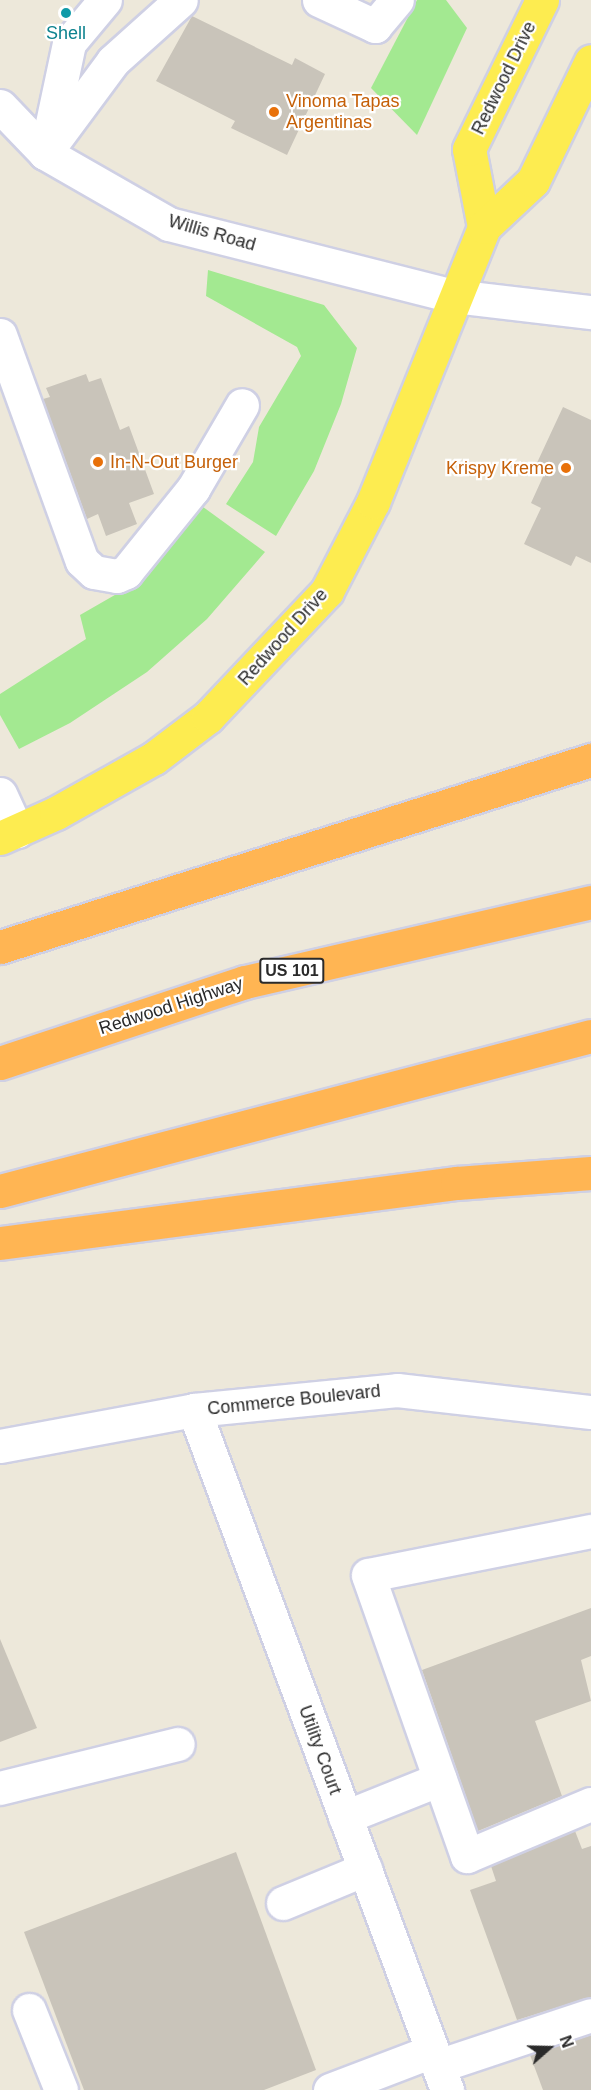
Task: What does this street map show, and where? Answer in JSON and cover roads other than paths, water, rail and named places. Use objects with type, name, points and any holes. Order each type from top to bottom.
[{"type":"highway","points":[[0,947],[591,760]]},
{"type":"highway","name":"Redwood Highway","points":[[0,1064],[245,982],[591,902]]},
{"type":"highway","points":[[0,1191],[591,1036]]},
{"type":"highway","points":[[0,1243],[457,1183],[591,1173]]},
{"type":"main road","name":"Redwood Drive","points":[[484,227],[469,149],[542,0]]},
{"type":"main road","name":"Redwood Drive","points":[[9,835],[154,758],[208,717],[327,591],[373,502],[454,296],[484,227],[533,182],[591,61]]},
{"type":"street","points":[[45,153],[69,44],[105,0]]},
{"type":"street","points":[[45,153],[113,61],[182,0]]},
{"type":"street","points":[[319,0],[375,26],[397,0]]},
{"type":"street","name":"Willis Road","points":[[0,106],[45,153],[169,224],[454,296],[591,312]]},
{"type":"street","points":[[0,335],[82,561],[94,572],[117,576],[126,572],[193,489],[242,405]]},
{"type":"street","points":[[0,794],[9,835]]},
{"type":"street","name":"Commerce Boulevard","points":[[0,1446],[194,1410],[397,1390],[591,1412]]},
{"type":"street","name":"Utility Court","points":[[194,1410],[439,2069]]},
{"type":"street","points":[[591,1531],[368,1575],[467,1856],[591,1803]]},
{"type":"street","points":[[0,1788],[178,1744]]},
{"type":"street","points":[[345,1817],[440,1779]]},
{"type":"street","points":[[283,1903],[365,1869]]},
{"type":"street","points":[[29,2010],[61,2090]]},
{"type":"street","points":[[330,2090],[439,2069],[591,2015]]},
{"type":"place","name":"Shell","points":[[66,13]]},
{"type":"place","name":"Vinoma Tapas Argentinas","points":[[274,112]]},
{"type":"place","name":"In-N-Out Burger","points":[[98,462]]},
{"type":"place","name":"Krispy Kreme","points":[[566,468]]}]
